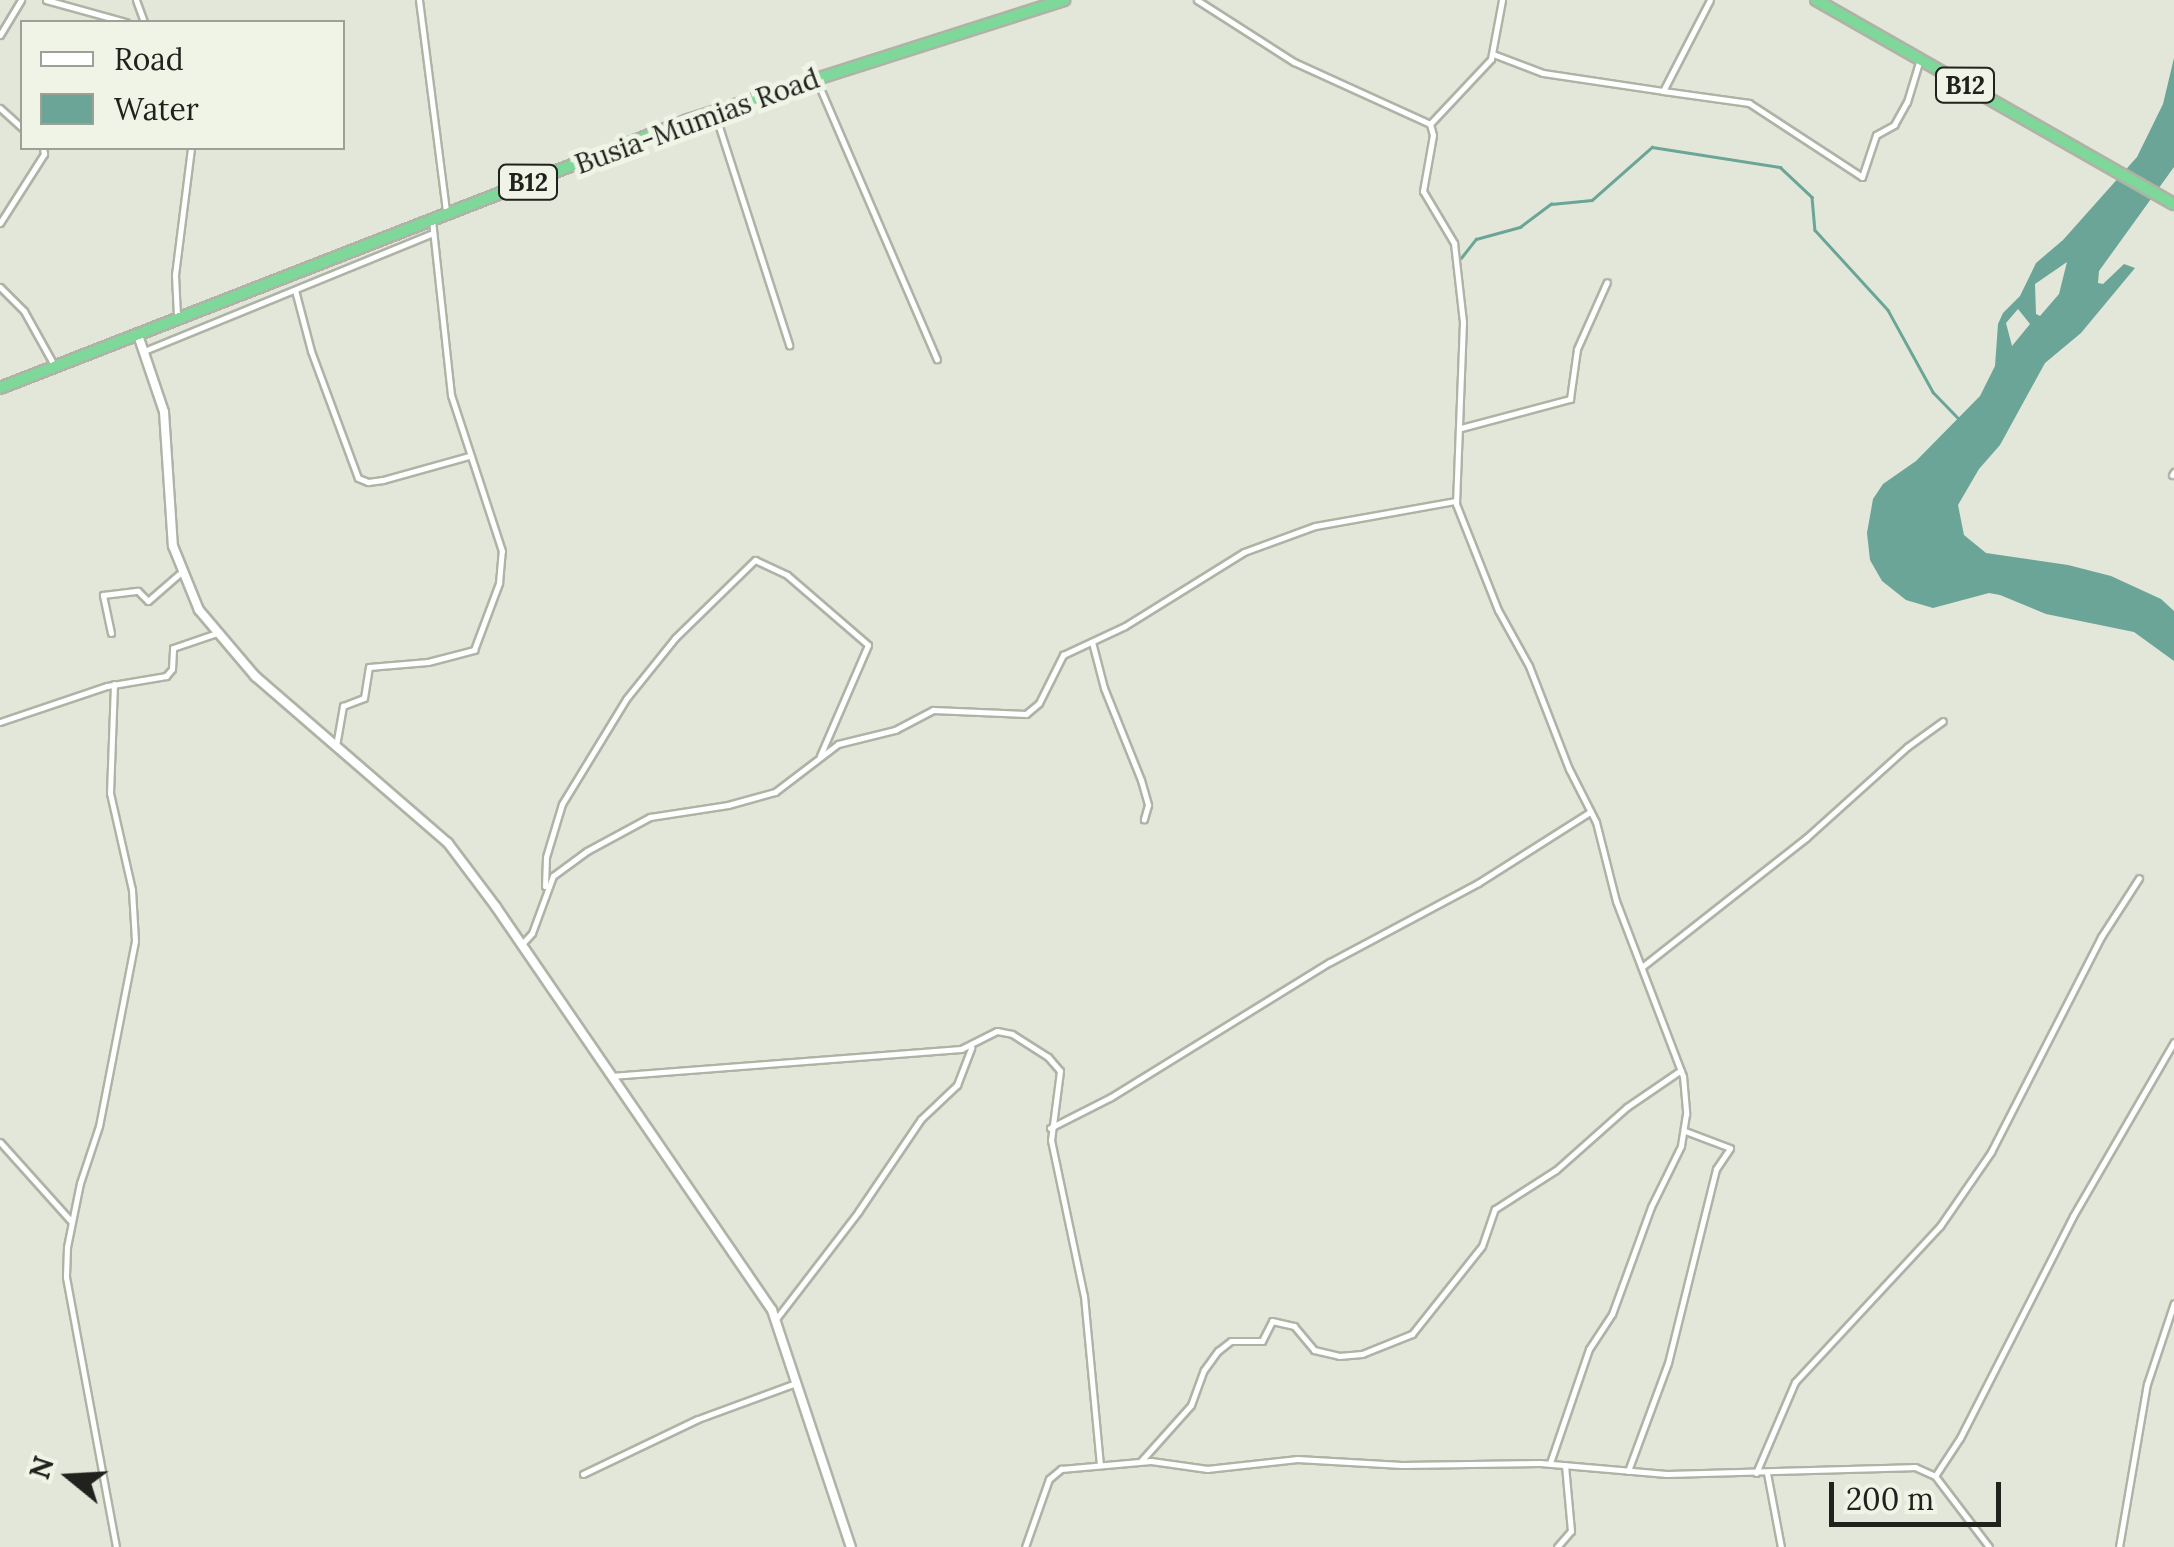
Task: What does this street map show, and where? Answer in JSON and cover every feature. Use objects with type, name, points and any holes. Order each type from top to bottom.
[{"type":"highway","name":"Busia-Mumias Road","points":[[0,388],[714,111],[1064,0]]},
{"type":"highway","name":"B12","points":[[1816,0],[2170,202]]},
{"type":"street","points":[[0,35],[22,0]]},
{"type":"street","points":[[46,0],[119,20]]},
{"type":"street","points":[[419,0],[447,214]]},
{"type":"street","points":[[1030,0],[1041,7]]},
{"type":"street","points":[[1197,0],[1279,54],[1430,124],[1433,135],[1422,187],[1457,254],[1464,373],[1455,502],[1498,610],[1529,666],[1591,812],[1620,912],[1681,1070],[1685,1132],[1645,1221],[1619,1298],[1589,1349],[1550,1463]]},
{"type":"street","points":[[1430,124],[1493,54],[1502,0]]},
{"type":"street","points":[[1663,90],[1710,0]]},
{"type":"street","points":[[1493,54],[1543,73],[1749,103],[1863,177],[1876,136],[1891,127],[1907,102],[1920,59]]},
{"type":"street","points":[[816,78],[870,212],[937,358]]},
{"type":"street","points":[[0,108],[20,126]]},
{"type":"street","points":[[714,111],[789,345]]},
{"type":"street","points":[[0,223],[43,150]]},
{"type":"street","points":[[177,320],[175,275],[191,150]]},
{"type":"street","points":[[336,746],[343,706],[364,698],[370,666],[428,662],[472,652],[479,644],[497,594],[504,556],[451,395],[432,220]]},
{"type":"street","points":[[144,351],[433,233]]},
{"type":"street","points":[[1461,428],[1570,399],[1577,349],[1607,282]]},
{"type":"street","points":[[0,287],[24,310],[56,367]]},
{"type":"street","points":[[295,290],[311,351],[360,479],[368,482],[410,474],[469,456]]},
{"type":"street","points":[[228,300],[234,314]]},
{"type":"street","points":[[138,335],[164,412],[173,546],[194,600],[216,634],[255,676],[448,844],[521,945],[776,1319],[851,1547]]},
{"type":"street","points":[[545,888],[570,862],[639,822],[662,813],[728,805],[779,790],[843,742],[890,731],[939,709],[1026,714],[1039,703],[1059,659],[1124,626],[1225,562],[1281,535],[1412,506],[1455,502]]},
{"type":"street","points":[[521,945],[532,933],[545,888],[546,857],[562,804],[626,699],[675,638],[755,560],[787,575],[868,645],[819,757]]},
{"type":"street","points":[[111,633],[102,595],[138,591],[148,601],[180,574]]},
{"type":"street","points":[[0,722],[114,684],[166,676],[172,669],[173,648],[216,634]]},
{"type":"street","points":[[1092,642],[1104,688],[1141,780],[1148,805],[1144,818]]},
{"type":"street","points":[[114,684],[110,793],[132,890],[134,952],[99,1126],[72,1223],[66,1287],[116,1547]]},
{"type":"street","points":[[1642,967],[1806,838],[1907,746],[1943,721]]},
{"type":"street","points":[[1050,1128],[1111,1097],[1330,962],[1478,883],[1591,812]]},
{"type":"street","points":[[1756,1473],[1797,1379],[1940,1226],[1991,1152],[2101,937],[2139,878]]},
{"type":"street","points":[[611,1076],[689,1073],[740,1063],[972,1046],[1001,1031],[1058,1066],[1050,1128],[1067,1230],[1084,1296],[1100,1465]]},
{"type":"street","points":[[1935,1476],[1953,1450],[2073,1216],[2174,1042]]},
{"type":"street","points":[[776,1319],[858,1212],[921,1119],[957,1085],[972,1046]]},
{"type":"street","points":[[1142,1461],[1192,1405],[1204,1370],[1218,1351],[1231,1341],[1262,1342],[1272,1320],[1294,1326],[1316,1351],[1339,1356],[1362,1354],[1412,1334],[1482,1246],[1496,1209],[1561,1166],[1628,1107],[1681,1070]]},
{"type":"street","points":[[1628,1471],[1668,1363],[1716,1169],[1730,1148],[1685,1132]]},
{"type":"street","points":[[0,1142],[72,1223]]},
{"type":"street","points":[[2119,1547],[2147,1384],[2174,1303]]},
{"type":"street","points":[[584,1474],[698,1420],[798,1382]]},
{"type":"street","points":[[1025,1547],[1052,1472],[1142,1461],[1200,1470],[1297,1459],[1402,1465],[1550,1463],[1628,1471],[1756,1473],[1872,1465],[1915,1467],[1935,1476],[1990,1547]]},
{"type":"street","points":[[1557,1547],[1570,1534],[1565,1465]]},
{"type":"street","points":[[1767,1473],[1781,1547]]},
{"type":"water","points":[[2174,58],[2174,167],[2099,271],[2098,283],[2103,284],[2124,264],[2135,268],[2081,333],[2045,363],[2000,445],[1979,469],[1958,505],[1964,535],[1986,553],[2068,565],[2111,576],[2161,599],[2174,611],[2174,661],[2134,632],[2046,614],[2000,595],[1989,593],[1933,608],[1906,600],[1882,581],[1870,560],[1867,533],[1873,499],[1883,484],[1916,461],[1980,396],[1995,366],[1998,324],[2003,313],[2020,296],[2036,263],[2063,240],[2137,157],[2163,104]],"holes":[[[2067,262],[2059,294],[2040,316],[2036,314],[2035,284]],[[2018,309],[2030,324],[2012,346],[2006,323]]]},
{"type":"waterway","points":[[1461,258],[1476,239],[1520,227],[1551,204],[1592,200],[1652,147],[1780,167],[1812,197],[1815,230],[1888,310],[1933,392],[1961,421]]}]
